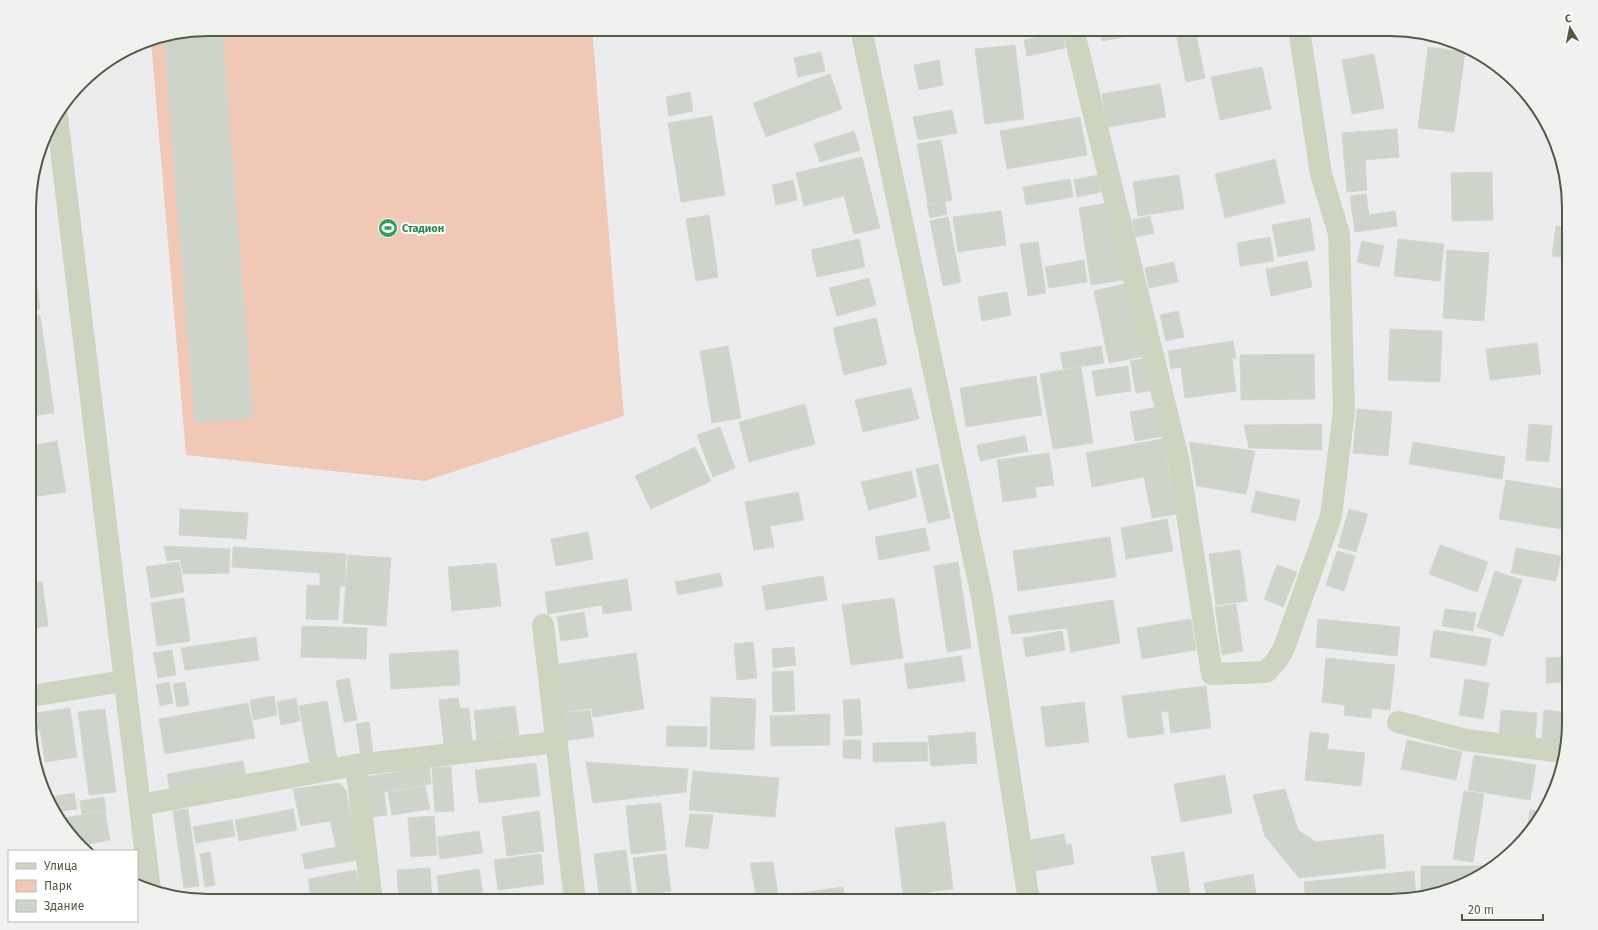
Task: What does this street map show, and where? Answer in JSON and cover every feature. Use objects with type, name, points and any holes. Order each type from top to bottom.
[{"type":"street","points":[[862,36],[982,597],[1028,894]]},
{"type":"street","points":[[1075,36],[1178,458],[1212,674],[1266,672],[1277,660],[1284,648],[1331,516],[1344,411],[1339,234],[1321,174],[1300,36]]},
{"type":"street","points":[[58,124],[149,884]]},
{"type":"street","points":[[543,624],[575,894]]},
{"type":"street","points":[[36,695],[124,681]]},
{"type":"street","points":[[1398,722],[1466,740],[1560,752]]},
{"type":"street","points":[[140,805],[356,765],[557,742]]},
{"type":"street","points":[[356,765],[371,894]]},
{"type":"green space","name":"Стадион","points":[[196,36],[593,36],[624,416],[425,481],[186,455],[151,45],[174,39]]},
{"type":"building","points":[[223,36],[253,418],[195,423],[164,42],[185,37]]},
{"type":"building","points":[[1043,36],[1063,36],[1065,48],[1027,56],[1024,40]]},
{"type":"building","points":[[1101,36],[1128,36],[1102,41]]},
{"type":"building","points":[[1176,36],[1196,36],[1205,78],[1186,82]]},
{"type":"building","points":[[1015,45],[1024,119],[985,124],[975,49]]},
{"type":"building","points":[[1428,47],[1461,51],[1465,53],[1454,132],[1418,128]]},
{"type":"building","points":[[821,52],[825,71],[798,77],[794,58]]},
{"type":"building","points":[[1374,54],[1384,108],[1352,114],[1342,60]]},
{"type":"building","points":[[939,60],[943,85],[919,90],[914,65]]},
{"type":"building","points":[[1262,67],[1271,109],[1220,120],[1211,77]]},
{"type":"building","points":[[830,74],[842,109],[766,137],[753,103]]},
{"type":"building","points":[[1160,84],[1166,117],[1107,127],[1102,94]]},
{"type":"building","points":[[690,92],[693,111],[669,116],[666,97]]},
{"type":"building","points":[[952,110],[957,133],[918,140],[913,117]]},
{"type":"building","points":[[712,116],[725,195],[681,202],[668,123]]},
{"type":"building","points":[[1080,117],[1087,155],[1007,169],[1000,131]]},
{"type":"building","points":[[1397,129],[1399,157],[1365,160],[1367,190],[1347,192],[1342,133]]},
{"type":"building","points":[[854,131],[860,150],[820,162],[814,144]]},
{"type":"building","points":[[941,140],[952,200],[928,204],[917,144]]},
{"type":"building","points":[[862,157],[880,228],[854,234],[844,196],[804,206],[796,173]]},
{"type":"building","points":[[1275,159],[1285,203],[1225,218],[1215,174]]},
{"type":"building","points":[[1492,172],[1493,220],[1452,221],[1451,173]]},
{"type":"building","points":[[1098,175],[1101,192],[1077,197],[1074,180]]},
{"type":"building","points":[[1179,175],[1184,209],[1138,216],[1133,182]]},
{"type":"building","points":[[1070,179],[1073,197],[1026,205],[1023,187]]},
{"type":"building","points":[[793,180],[797,200],[776,205],[772,185]]},
{"type":"building","points":[[1366,194],[1369,215],[1395,211],[1397,226],[1355,232],[1350,196]]},
{"type":"building","points":[[945,201],[947,214],[930,218],[927,205]]},
{"type":"building","points":[[1112,202],[1124,280],[1091,285],[1079,208]]},
{"type":"building","points":[[1001,211],[1006,245],[958,252],[953,217]]},
{"type":"building","points":[[709,215],[718,277],[696,281],[686,219]]},
{"type":"building","points":[[1150,216],[1154,233],[1136,237],[1132,220]]},
{"type":"building","points":[[948,217],[961,282],[943,286],[930,221]]},
{"type":"building","points":[[1310,218],[1315,250],[1278,257],[1272,225]]},
{"type":"building","points":[[1556,226],[1562,227],[1562,257],[1552,256]]},
{"type":"building","points":[[1270,237],[1274,261],[1240,266],[1237,243]]},
{"type":"building","points":[[859,239],[865,267],[817,277],[811,250]]},
{"type":"building","points":[[1398,239],[1444,244],[1440,281],[1394,276]]},
{"type":"building","points":[[1362,241],[1384,246],[1379,267],[1357,262]]},
{"type":"building","points":[[1038,242],[1046,293],[1028,296],[1020,244]]},
{"type":"building","points":[[1447,250],[1489,253],[1484,321],[1443,318]]},
{"type":"building","points":[[1084,260],[1087,282],[1049,288],[1045,267]]},
{"type":"building","points":[[1307,261],[1312,287],[1271,296],[1266,269]]},
{"type":"building","points":[[1174,262],[1178,282],[1149,288],[1145,268]]},
{"type":"building","points":[[869,278],[876,305],[837,316],[829,288]]},
{"type":"building","points":[[36,279],[40,309],[36,309]]},
{"type":"building","points":[[1129,283],[1144,356],[1109,363],[1094,291]]},
{"type":"building","points":[[1007,292],[1011,315],[982,321],[978,297]]},
{"type":"building","points":[[1178,311],[1184,337],[1166,341],[1160,315]]},
{"type":"building","points":[[40,315],[54,413],[36,415],[36,316]]},
{"type":"building","points":[[876,318],[887,364],[844,375],[833,328]]},
{"type":"building","points":[[1390,329],[1442,331],[1440,382],[1388,380]]},
{"type":"building","points":[[1233,341],[1236,358],[1232,358],[1236,391],[1185,398],[1181,367],[1171,369],[1168,351]]},
{"type":"building","points":[[1537,343],[1541,374],[1490,380],[1486,349]]},
{"type":"building","points":[[728,346],[741,418],[712,423],[700,351]]},
{"type":"building","points":[[1101,346],[1104,363],[1063,369],[1060,353]]},
{"type":"building","points":[[1314,354],[1315,399],[1241,400],[1240,355]]},
{"type":"building","points":[[1147,358],[1154,390],[1136,393],[1130,361]]},
{"type":"building","points":[[1128,366],[1131,391],[1096,396],[1092,371]]},
{"type":"building","points":[[1081,367],[1093,443],[1053,449],[1040,374]]},
{"type":"building","points":[[1036,376],[1042,415],[966,427],[960,388]]},
{"type":"building","points":[[911,388],[919,419],[863,432],[855,400]]},
{"type":"building","points":[[805,404],[815,444],[749,462],[739,422]]},
{"type":"building","points":[[1158,407],[1163,436],[1135,441],[1130,412]]},
{"type":"building","points":[[1357,409],[1392,412],[1388,456],[1353,453]]},
{"type":"building","points":[[1322,424],[1322,450],[1249,448],[1244,425]]},
{"type":"building","points":[[1529,424],[1552,426],[1549,462],[1526,460]]},
{"type":"building","points":[[720,427],[735,468],[713,477],[697,435]]},
{"type":"building","points":[[1025,436],[1028,451],[980,461],[977,445]]},
{"type":"building","points":[[1163,439],[1176,514],[1152,518],[1144,477],[1092,487],[1086,453]]},
{"type":"building","points":[[57,441],[66,492],[36,496],[36,445]]},
{"type":"building","points":[[1189,442],[1255,451],[1246,494],[1197,486]]},
{"type":"building","points":[[1413,442],[1505,457],[1502,479],[1409,464]]},
{"type":"building","points":[[695,447],[711,481],[651,509],[635,476]]},
{"type":"building","points":[[1049,453],[1054,485],[1035,487],[1037,497],[1003,502],[997,460]]},
{"type":"building","points":[[938,464],[950,518],[928,523],[916,469]]},
{"type":"building","points":[[911,471],[917,497],[869,510],[861,482]]},
{"type":"building","points":[[1506,480],[1562,489],[1562,529],[1499,519]]},
{"type":"building","points":[[1256,491],[1300,500],[1295,521],[1251,512]]},
{"type":"building","points":[[798,492],[804,520],[770,526],[774,547],[754,550],[745,502]]},
{"type":"building","points":[[180,509],[248,513],[246,539],[179,535]]},
{"type":"building","points":[[1349,509],[1368,514],[1356,552],[1338,547]]},
{"type":"building","points":[[1167,519],[1173,551],[1126,559],[1121,528]]},
{"type":"building","points":[[925,528],[930,550],[879,560],[875,537]]},
{"type":"building","points":[[588,532],[593,559],[556,566],[551,539]]},
{"type":"building","points":[[1110,537],[1116,577],[1018,591],[1013,551]]},
{"type":"building","points":[[1440,545],[1488,562],[1477,592],[1429,574]]},
{"type":"building","points":[[164,546],[230,549],[229,573],[183,574],[180,559],[167,561]]},
{"type":"building","points":[[233,547],[346,554],[345,586],[320,585],[320,573],[232,567]]},
{"type":"building","points":[[1516,548],[1561,556],[1556,581],[1511,573]]},
{"type":"building","points":[[1240,550],[1247,601],[1216,605],[1209,554]]},
{"type":"building","points":[[1337,551],[1355,556],[1344,591],[1326,585]]},
{"type":"building","points":[[348,555],[391,558],[386,626],[343,623]]},
{"type":"building","points":[[179,562],[184,592],[151,598],[146,567]]},
{"type":"building","points":[[958,562],[971,648],[947,652],[934,566]]},
{"type":"building","points":[[496,563],[501,606],[452,611],[448,567]]},
{"type":"building","points":[[1277,565],[1297,572],[1283,607],[1264,599]]},
{"type":"building","points":[[1495,571],[1522,580],[1503,636],[1477,627]]},
{"type":"building","points":[[720,573],[723,586],[678,595],[675,582]]},
{"type":"building","points":[[823,576],[827,600],[766,610],[762,586]]},
{"type":"building","points":[[627,579],[632,610],[603,614],[602,605],[548,614],[545,592]]},
{"type":"building","points":[[42,582],[48,626],[36,627],[36,583]]},
{"type":"building","points":[[307,585],[340,586],[338,620],[306,619]]},
{"type":"building","points":[[184,598],[190,641],[157,646],[151,603]]},
{"type":"building","points":[[894,598],[903,658],[851,665],[842,605]]},
{"type":"building","points":[[1113,600],[1120,643],[1071,652],[1067,628],[1012,634],[1008,616]]},
{"type":"building","points":[[1236,604],[1243,651],[1222,655],[1215,607]]},
{"type":"building","points":[[1445,609],[1476,613],[1473,631],[1442,626]]},
{"type":"building","points":[[584,612],[588,637],[561,641],[557,617]]},
{"type":"building","points":[[1191,619],[1196,650],[1142,659],[1137,628]]},
{"type":"building","points":[[1318,619],[1400,627],[1397,656],[1316,647]]},
{"type":"building","points":[[302,626],[367,628],[366,659],[301,657]]},
{"type":"building","points":[[1434,630],[1491,639],[1486,666],[1430,657]]},
{"type":"building","points":[[1062,631],[1065,650],[1026,657],[1023,638]]},
{"type":"building","points":[[256,637],[259,660],[185,670],[181,648]]},
{"type":"building","points":[[753,642],[757,678],[737,680],[734,644]]},
{"type":"building","points":[[794,647],[796,665],[773,668],[772,649]]},
{"type":"building","points":[[172,650],[176,675],[158,678],[153,653]]},
{"type":"building","points":[[458,650],[460,685],[391,689],[389,654]]},
{"type":"building","points":[[636,653],[644,709],[593,717],[592,708],[560,713],[553,665]]},
{"type":"building","points":[[961,656],[965,681],[908,689],[904,664]]},
{"type":"building","points":[[1561,657],[1561,682],[1546,683],[1546,658]]},
{"type":"building","points":[[1326,658],[1395,665],[1390,710],[1372,708],[1371,718],[1344,715],[1345,705],[1322,702]]},
{"type":"building","points":[[793,671],[795,711],[773,712],[772,672]]},
{"type":"building","points":[[349,678],[357,720],[344,722],[336,681]]},
{"type":"building","points":[[1465,679],[1489,683],[1483,719],[1459,715]]},
{"type":"building","points":[[169,682],[173,703],[160,706],[156,685]]},
{"type":"building","points":[[185,682],[189,705],[177,707],[173,684]]},
{"type":"building","points":[[1206,686],[1211,728],[1171,733],[1168,711],[1161,712],[1164,734],[1128,738],[1122,696]]},
{"type":"building","points":[[274,696],[277,715],[253,720],[250,700]]},
{"type":"building","points":[[711,697],[756,699],[754,750],[710,749]]},
{"type":"building","points":[[296,698],[300,721],[281,725],[277,702]]},
{"type":"building","points":[[458,698],[460,709],[469,708],[472,741],[444,744],[439,700]]},
{"type":"building","points":[[860,699],[862,735],[845,736],[843,700]]},
{"type":"building","points":[[327,701],[337,759],[310,764],[299,706]]},
{"type":"building","points":[[1084,702],[1089,742],[1046,747],[1041,707]]},
{"type":"building","points":[[248,703],[255,738],[165,754],[159,719]]},
{"type":"building","points":[[515,706],[519,735],[477,740],[474,711]]},
{"type":"building","points":[[70,708],[77,757],[45,762],[40,730],[36,730],[36,713]]},
{"type":"building","points":[[105,709],[116,792],[89,795],[78,712]]},
{"type":"building","points":[[590,710],[594,737],[561,741],[558,714]]},
{"type":"building","points":[[1501,710],[1537,713],[1535,741],[1499,737]]},
{"type":"building","points":[[1544,710],[1562,712],[1560,748],[1541,747]]},
{"type":"building","points":[[830,714],[830,745],[771,746],[770,716]]},
{"type":"building","points":[[369,722],[373,754],[361,756],[356,724]]},
{"type":"building","points":[[667,726],[707,727],[707,747],[666,746]]},
{"type":"building","points":[[975,732],[977,763],[931,766],[928,736]]},
{"type":"building","points":[[1310,732],[1329,734],[1327,749],[1365,753],[1361,786],[1305,780]]},
{"type":"building","points":[[843,740],[861,740],[861,759],[843,758]]},
{"type":"building","points":[[1407,740],[1462,752],[1456,780],[1401,769]]},
{"type":"building","points":[[927,742],[928,761],[873,762],[873,743]]},
{"type":"building","points":[[1474,755],[1536,765],[1530,800],[1468,790]]},
{"type":"building","points":[[243,761],[246,777],[170,791],[167,774]]},
{"type":"building","points":[[586,762],[688,769],[686,792],[593,803]]},
{"type":"building","points":[[536,763],[540,796],[479,803],[475,770]]},
{"type":"building","points":[[429,767],[431,784],[384,792],[387,815],[372,817],[366,777]]},
{"type":"building","points":[[451,767],[454,811],[435,812],[432,768]]},
{"type":"building","points":[[693,771],[779,778],[775,817],[689,810]]},
{"type":"building","points":[[1225,775],[1232,813],[1181,822],[1174,784]]},
{"type":"building","points":[[339,783],[346,790],[358,860],[305,869],[302,854],[336,847],[330,821],[301,826],[293,789]]},
{"type":"building","points":[[425,786],[430,809],[392,815],[388,792]]},
{"type":"building","points":[[1285,789],[1298,830],[1316,842],[1383,834],[1386,868],[1299,878],[1265,836],[1253,795]]},
{"type":"building","points":[[1464,791],[1484,794],[1473,862],[1453,859]]},
{"type":"building","points":[[74,793],[77,809],[61,811],[53,796]]},
{"type":"building","points":[[104,797],[106,810],[82,814],[80,801]]},
{"type":"building","points":[[661,803],[666,850],[631,854],[626,806]]},
{"type":"building","points":[[188,809],[199,886],[184,888],[173,811]]},
{"type":"building","points":[[293,809],[297,830],[239,841],[235,820]]},
{"type":"building","points":[[1530,810],[1537,811],[1533,818],[1528,826]]},
{"type":"building","points":[[105,811],[110,840],[87,845],[65,818]]},
{"type":"building","points":[[539,811],[544,851],[507,856],[502,817]]},
{"type":"building","points":[[690,814],[713,815],[708,849],[685,846]]},
{"type":"building","points":[[434,816],[437,855],[411,857],[408,818]]},
{"type":"building","points":[[232,820],[235,836],[196,843],[193,827]]},
{"type":"building","points":[[945,822],[953,889],[903,894],[895,828]]},
{"type":"building","points":[[479,831],[483,853],[440,859],[437,837]]},
{"type":"building","points":[[1064,834],[1066,845],[1071,844],[1074,864],[1035,871],[1030,840]]},
{"type":"building","points":[[626,850],[632,894],[599,894],[594,854]]},
{"type":"building","points":[[210,852],[215,885],[205,887],[200,854]]},
{"type":"building","points":[[1184,852],[1190,894],[1159,894],[1151,857]]},
{"type":"building","points":[[541,854],[544,884],[498,890],[494,860]]},
{"type":"building","points":[[666,854],[671,891],[651,894],[638,894],[633,858]]},
{"type":"building","points":[[773,862],[778,894],[756,894],[750,863]]},
{"type":"building","points":[[1421,866],[1484,866],[1456,881],[1421,892]]},
{"type":"building","points":[[430,868],[432,894],[399,894],[397,870]]},
{"type":"building","points":[[479,869],[483,894],[439,894],[437,876]]},
{"type":"building","points":[[356,870],[361,894],[311,894],[308,879]]},
{"type":"building","points":[[1414,871],[1416,893],[1402,894],[1305,894],[1304,882]]},
{"type":"building","points":[[1253,874],[1256,894],[1206,894],[1204,883]]},
{"type":"building","points":[[843,887],[844,894],[794,894]]},
{"type":"place","name":"Стадион","points":[[388,228]]}]
